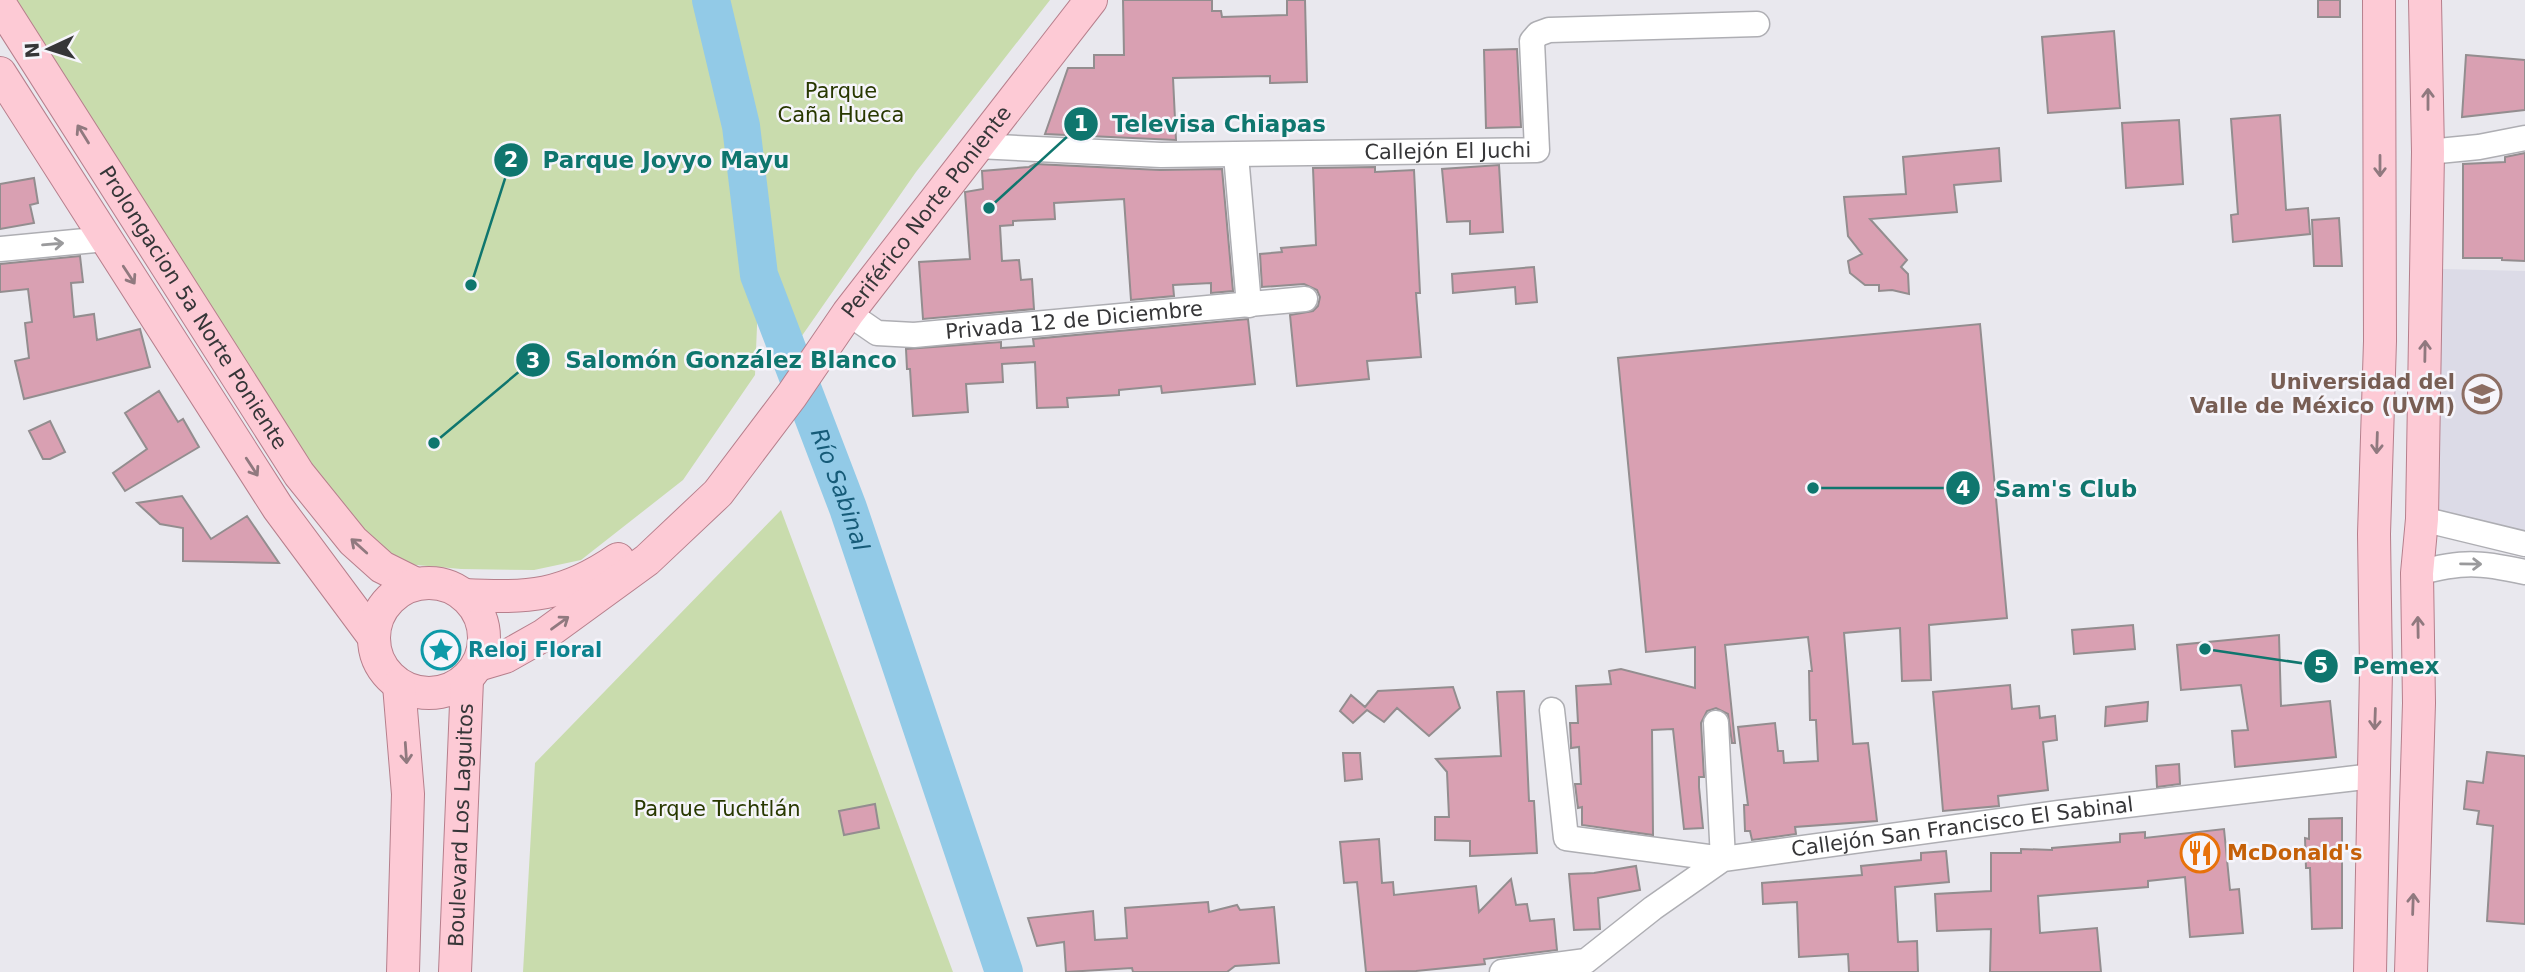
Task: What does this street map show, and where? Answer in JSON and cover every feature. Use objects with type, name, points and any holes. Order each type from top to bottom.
[{"type":"main road","name":"Periférico Norte Poniente","points":[[472,672],[544,635],[647,560],[718,493],[783,389],[1067,0]]},
{"type":"main road","name":"Periférico Norte Poniente","points":[[812,349],[848,313],[1091,0]]},
{"type":"main road","points":[[2370,972],[2376,670],[2374,534],[2380,341],[2379,0]]},
{"type":"main road","points":[[2411,972],[2419,703],[2417,573],[2422,519],[2428,152],[2425,0]]},
{"type":"main road","name":"Prolongacion 5a Norte Poniente","points":[[0,4],[299,474],[353,541],[382,567],[416,584]]},
{"type":"main road","name":"Prolongacion 5a Norte Poniente","points":[[0,73],[278,508],[373,636]]},
{"type":"main road","name":"Periférico Norte Poniente","points":[[464,595],[534,596],[566,588],[603,570],[644,540],[705,482],[783,389]]},
{"type":"main road","points":[[437,583],[449,586],[464,595],[477,610],[484,628],[484,647],[472,672],[452,690],[434,694],[415,693],[388,676],[380,664],[373,636],[376,622],[386,603],[402,589],[416,584],[437,583]]},
{"type":"main road","name":"Boulevard Los Laguitos","points":[[455,972],[472,672]]},
{"type":"main road","points":[[399,685],[408,794],[403,972]]},
{"type":"street","name":"Callejón El Juchi","points":[[977,146],[1161,155],[1537,149],[1532,41],[1538,34],[1549,30],[1757,24]]},
{"type":"street","points":[[2428,152],[2479,147],[2525,138]]},
{"type":"street","points":[[1236,155],[1249,305]]},
{"type":"street","points":[[0,249],[106,239]]},
{"type":"street","name":"Privada 12 de Diciembre","points":[[848,313],[877,333],[914,335],[1305,299]]},
{"type":"street","points":[[2422,519],[2525,544]]},
{"type":"street","points":[[2417,573],[2451,564],[2470,563],[2525,572]]},
{"type":"street","points":[[1552,710],[1566,838],[1723,859],[1716,723]]},
{"type":"street","name":"Callejón San Francisco El Sabinal","points":[[1502,972],[1586,961],[1653,908],[1723,859],[2073,811],[2373,776]]},
{"type":"shaded area","name":"Universidad del Valle de México (UVM)","points":[[2442,269],[2525,271],[2525,534],[2437,518]]},
{"type":"green space","name":"Parque Caña Hueca","points":[[3,0],[1050,0],[916,172],[799,340],[788,351],[759,277],[755,375],[683,480],[581,560],[534,570],[461,569],[394,563],[316,484]]},
{"type":"green space","name":"Parque Tuchtlán","points":[[781,510],[953,972],[523,972],[535,763]]},
{"type":"building","points":[[1123,0],[1212,0],[1212,11],[1221,11],[1222,17],[1287,15],[1287,0],[1305,0],[1307,82],[1270,83],[1270,76],[1173,78],[1176,140],[1045,134],[1068,68],[1094,68],[1094,55],[1124,55]]},
{"type":"building","points":[[2318,0],[2340,0],[2340,17],[2318,17]]},
{"type":"building","points":[[2114,31],[2120,108],[2048,113],[2042,37]]},
{"type":"building","points":[[1517,49],[1521,127],[1486,128],[1484,50]]},
{"type":"building","points":[[2466,55],[2525,60],[2525,110],[2462,117]]},
{"type":"building","points":[[2280,115],[2286,210],[2308,208],[2310,234],[2233,242],[2231,215],[2238,214],[2231,119]]},
{"type":"building","points":[[2179,120],[2183,184],[2126,188],[2122,123]]},
{"type":"building","points":[[1999,148],[2001,181],[1954,185],[1957,212],[1870,219],[1907,260],[1901,267],[1908,274],[1909,294],[1892,290],[1879,291],[1879,285],[1865,285],[1850,273],[1848,261],[1862,254],[1848,236],[1844,197],[1906,194],[1903,157]]},
{"type":"building","points":[[2525,153],[2525,261],[2463,258],[2463,164],[2505,162],[2505,157]]},
{"type":"building","points":[[1035,164],[1160,170],[1222,169],[1233,291],[1211,293],[1211,283],[1173,285],[1174,296],[1131,300],[1124,199],[1054,203],[1055,219],[1013,221],[1013,225],[1000,226],[1002,261],[1019,260],[1021,280],[1032,279],[1034,309],[923,319],[919,262],[970,259],[965,192],[983,189],[982,171],[1029,167]]},
{"type":"building","points":[[1499,165],[1503,232],[1470,234],[1470,221],[1447,222],[1442,169]]},
{"type":"building","points":[[1375,167],[1375,172],[1414,170],[1420,293],[1416,293],[1421,357],[1367,361],[1369,379],[1297,386],[1290,315],[1313,311],[1318,306],[1320,297],[1317,290],[1304,284],[1262,287],[1260,254],[1282,252],[1281,248],[1316,245],[1313,168]]},
{"type":"building","points":[[34,178],[38,203],[30,205],[34,223],[0,229],[0,184]]},
{"type":"building","points":[[2339,218],[2342,266],[2314,266],[2312,220]]},
{"type":"building","points":[[80,256],[83,282],[71,283],[74,317],[94,314],[97,340],[140,329],[150,367],[24,399],[15,361],[29,358],[25,323],[32,322],[28,289],[0,292],[0,264]]},
{"type":"building","points":[[1534,267],[1537,302],[1516,304],[1515,287],[1453,293],[1452,274]]},
{"type":"building","points":[[1248,319],[1255,384],[1162,393],[1161,386],[1119,390],[1119,395],[1067,398],[1068,407],[1037,408],[1035,362],[1002,364],[1003,382],[966,384],[968,412],[913,416],[906,349],[1001,342],[1001,348],[1034,346],[1033,339]]},
{"type":"building","points":[[1980,324],[2007,618],[1929,625],[1931,680],[1902,681],[1900,628],[1844,633],[1853,744],[1868,743],[1877,821],[1795,827],[1796,834],[1752,840],[1750,831],[1745,831],[1744,805],[1748,805],[1738,727],[1775,723],[1778,751],[1783,751],[1784,763],[1818,761],[1816,720],[1810,720],[1809,671],[1812,671],[1808,637],[1725,645],[1735,743],[1732,743],[1728,714],[1716,708],[1707,711],[1701,723],[1704,777],[1699,777],[1703,828],[1684,829],[1673,729],[1652,730],[1653,835],[1582,825],[1582,807],[1578,808],[1575,784],[1581,784],[1579,747],[1571,748],[1570,723],[1578,723],[1576,686],[1611,684],[1609,671],[1621,669],[1695,688],[1695,647],[1646,652],[1618,358]]},
{"type":"building","points":[[159,391],[178,422],[183,419],[199,447],[125,491],[113,473],[147,449],[125,413]]},
{"type":"building","points":[[50,421],[65,452],[50,459],[43,459],[29,431]]},
{"type":"building","points":[[182,496],[211,539],[247,516],[279,563],[183,561],[183,528],[160,524],[137,503]]},
{"type":"building","points":[[2133,625],[2135,649],[2074,654],[2072,630]]},
{"type":"building","points":[[2279,635],[2281,706],[2330,701],[2336,757],[2235,767],[2232,731],[2248,730],[2241,685],[2181,690],[2177,645]]},
{"type":"building","points":[[2010,685],[2012,709],[2039,706],[2040,718],[2055,716],[2057,740],[2043,742],[2048,790],[1998,796],[1999,806],[1943,811],[1933,692]]},
{"type":"building","points":[[1453,687],[1460,708],[1429,736],[1397,708],[1384,722],[1367,710],[1353,723],[1340,711],[1351,695],[1365,707],[1378,691]]},
{"type":"building","points":[[1524,691],[1529,801],[1534,801],[1537,853],[1470,856],[1470,841],[1435,840],[1435,817],[1449,817],[1447,772],[1436,759],[1501,756],[1497,692]]},
{"type":"building","points":[[2148,702],[2147,721],[2105,726],[2106,707]]},
{"type":"building","points":[[2487,752],[2525,756],[2525,924],[2487,921],[2493,826],[2477,824],[2479,811],[2464,809],[2467,781],[2483,783]]},
{"type":"building","points":[[1343,753],[1360,753],[1362,779],[1345,781]]},
{"type":"building","points":[[2179,764],[2180,784],[2157,787],[2156,766]]},
{"type":"building","points":[[875,804],[879,828],[844,835],[839,811]]},
{"type":"building","points":[[2342,818],[2342,928],[2312,929],[2310,868],[2306,868],[2305,838],[2309,839],[2309,819]]},
{"type":"building","points":[[2224,829],[2230,890],[2239,889],[2243,933],[2190,937],[2185,877],[2148,881],[2148,887],[2038,896],[2040,933],[2097,928],[2101,972],[1990,972],[1991,929],[1937,931],[1935,894],[1991,891],[1991,853],[2021,853],[2021,849],[2052,850],[2120,842],[2120,834],[2145,832],[2145,838]]},
{"type":"building","points":[[1379,839],[1382,883],[1393,882],[1394,895],[1476,886],[1479,912],[1511,879],[1516,905],[1527,904],[1530,921],[1554,919],[1557,950],[1484,959],[1485,964],[1416,971],[1366,972],[1357,882],[1344,883],[1340,842]]},
{"type":"building","points":[[1946,851],[1949,882],[1895,887],[1898,942],[1917,941],[1918,972],[1849,972],[1848,954],[1799,957],[1797,902],[1763,904],[1762,883],[1862,875],[1861,866],[1921,860],[1921,853]]},
{"type":"building","points":[[1636,866],[1640,890],[1598,898],[1600,929],[1574,930],[1569,874]]},
{"type":"building","points":[[1208,902],[1209,912],[1237,905],[1240,910],[1274,907],[1279,963],[1235,966],[1227,972],[1133,972],[1132,968],[1066,972],[1064,942],[1037,946],[1028,918],[1093,911],[1095,940],[1127,938],[1125,908]]},
{"type":"waterway","name":"Río Sabinal","points":[[711,0],[741,126],[759,275],[848,508],[1004,972]]},
{"type":"place","name":"Televisa Chiapas","points":[[989,208]]},
{"type":"place","name":"Parque Joyyo Mayu","points":[[471,285]]},
{"type":"place","name":"Universidad del Valle de México (UVM)","points":[[2482,394]]},
{"type":"place","name":"Salomón González Blanco","points":[[434,443]]},
{"type":"place","name":"Sam's Club","points":[[1813,488]]},
{"type":"place","name":"Pemex","points":[[2205,649]]},
{"type":"place","name":"Reloj Floral","points":[[441,650]]},
{"type":"place","name":"McDonald's","points":[[2200,853]]}]
